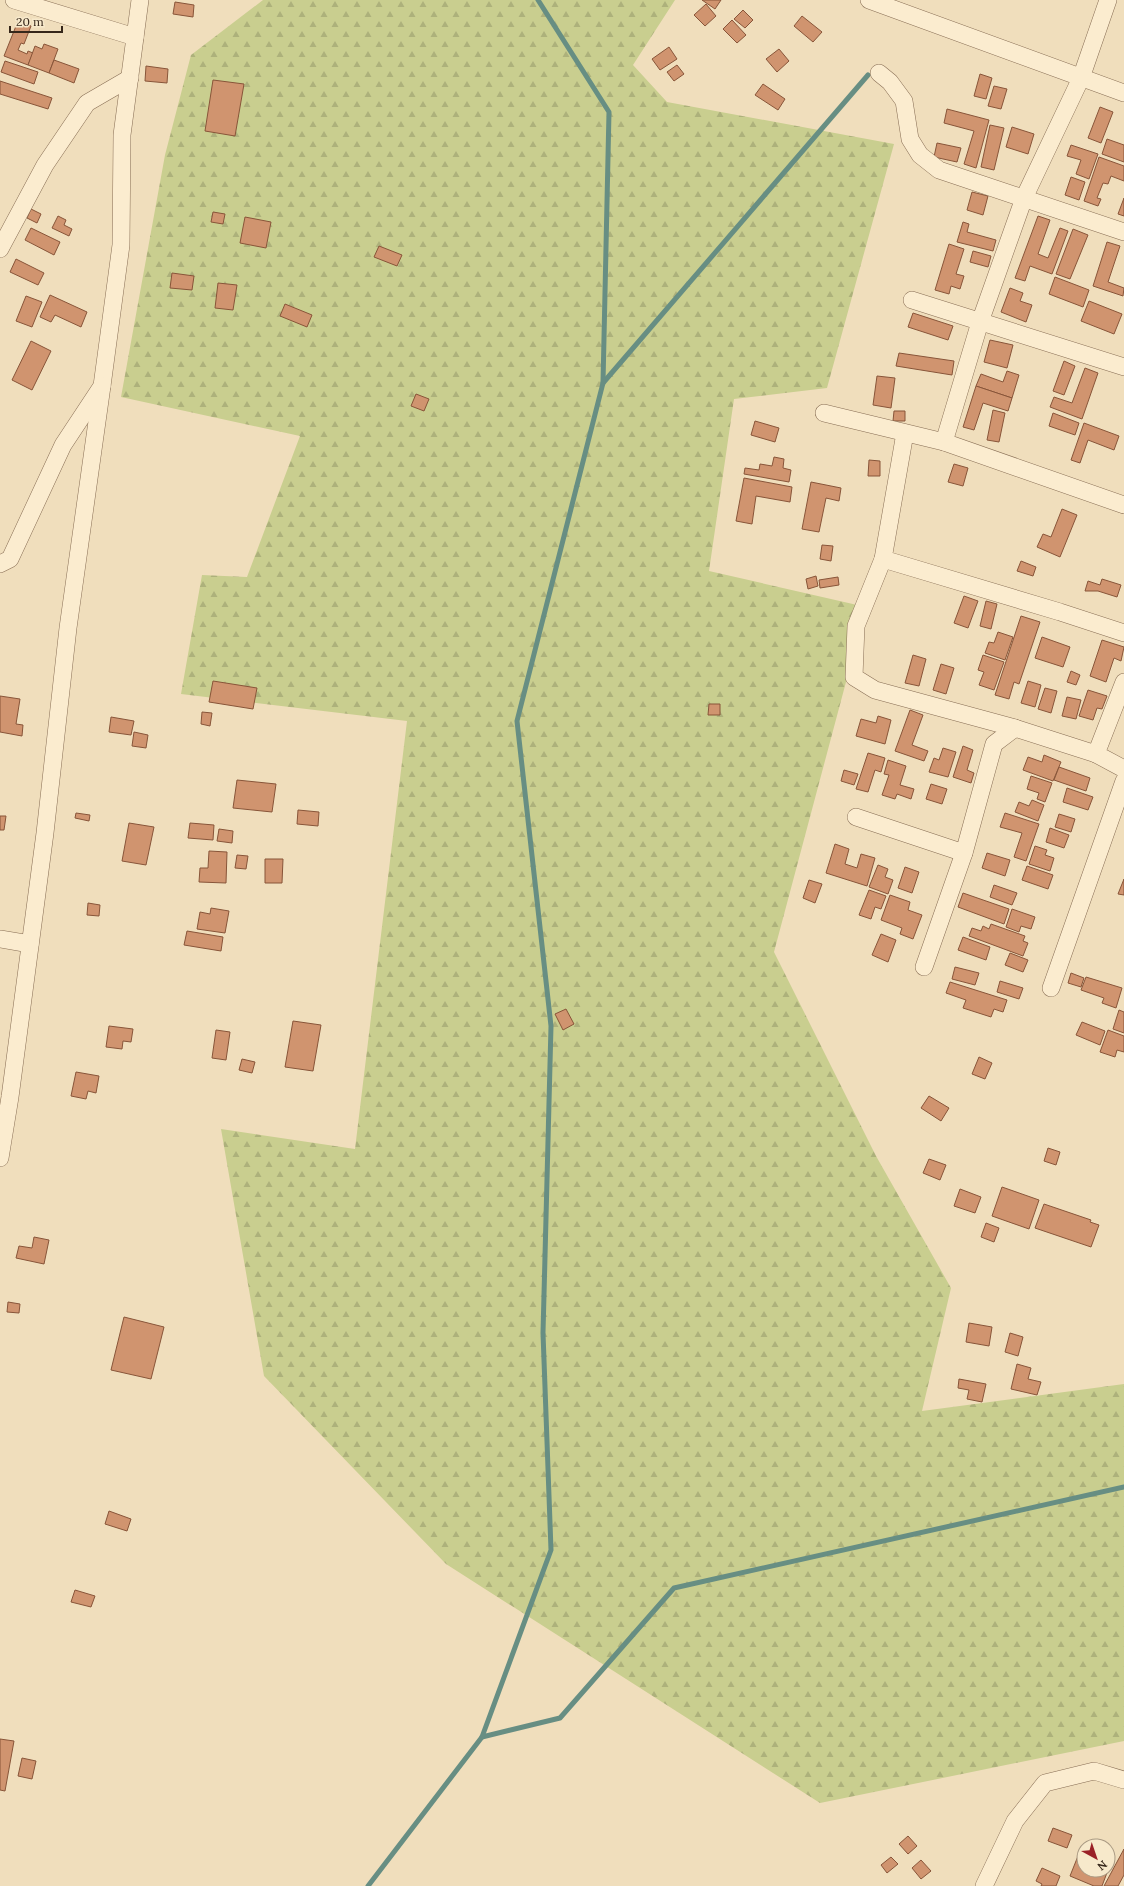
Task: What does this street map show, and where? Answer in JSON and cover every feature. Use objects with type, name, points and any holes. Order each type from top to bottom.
[{"type":"street","points":[[14,0],[135,37]]},
{"type":"street","points":[[0,1158],[10,1097],[48,808],[68,628],[121,245],[122,135],[140,0]]},
{"type":"street","points":[[869,0],[1124,93]]},
{"type":"street","points":[[944,442],[980,322],[1024,198],[1081,78],[1108,0]]},
{"type":"street","points":[[879,73],[890,82],[904,101],[910,139],[920,155],[939,170],[1124,232]]},
{"type":"street","points":[[0,249],[45,165],[86,104],[130,78]]},
{"type":"street","points":[[912,300],[1124,367]]},
{"type":"street","points":[[3,565],[63,445],[102,386]]},
{"type":"street","points":[[824,413],[944,442],[1124,505]]},
{"type":"street","points":[[905,433],[883,559],[856,626],[854,677],[875,690],[1015,728],[1096,754],[1124,769]]},
{"type":"street","points":[[883,559],[1060,612],[1124,633]]},
{"type":"street","points":[[1096,754],[1124,682]]},
{"type":"street","points":[[924,967],[964,853],[994,744],[1015,728]]},
{"type":"street","points":[[1051,988],[1124,781]]},
{"type":"street","points":[[856,817],[964,853]]},
{"type":"street","points":[[0,939],[30,944]]},
{"type":"street","points":[[984,1886],[1015,1821],[1045,1783],[1094,1771],[1124,1780]]},
{"type":"green space","points":[[263,0],[675,0],[633,65],[667,102],[894,144],[827,388],[734,399],[709,571],[866,607],[774,952],[876,1156],[951,1288],[922,1411],[1124,1384],[1124,1741],[820,1803],[446,1564],[264,1376],[221,1129],[355,1149],[407,721],[181,694],[202,575],[247,577],[300,436],[121,397],[165,155],[191,55]]},
{"type":"building","points":[[702,0],[721,0],[715,9]]},
{"type":"building","points":[[175,2],[194,5],[193,17],[173,14]]},
{"type":"building","points":[[706,4],[716,16],[705,26],[694,15]]},
{"type":"building","points":[[743,10],[753,20],[745,28],[734,19]]},
{"type":"building","points":[[802,16],[822,32],[813,42],[794,26]]},
{"type":"building","points":[[732,20],[746,35],[737,43],[723,29]]},
{"type":"building","points":[[18,21],[31,26],[24,44],[21,43],[18,50],[27,54],[28,51],[33,53],[28,65],[4,56]]},
{"type":"building","points":[[44,44],[58,49],[49,73],[28,65],[35,46],[42,49]]},
{"type":"building","points":[[669,47],[677,59],[660,70],[652,59]]},
{"type":"building","points":[[779,49],[789,61],[777,72],[766,59]]},
{"type":"building","points":[[54,60],[79,69],[74,83],[49,73]]},
{"type":"building","points":[[5,61],[38,72],[34,84],[1,72]]},
{"type":"building","points":[[677,65],[684,74],[674,81],[667,72]]},
{"type":"building","points":[[146,66],[168,69],[167,83],[145,81]]},
{"type":"building","points":[[980,74],[992,78],[986,99],[974,96]]},
{"type":"building","points":[[213,80],[244,84],[235,136],[205,131]]},
{"type":"building","points":[[0,81],[52,98],[48,109],[0,94]]},
{"type":"building","points":[[763,84],[785,99],[778,110],[755,95]]},
{"type":"building","points":[[994,86],[1007,89],[1001,109],[988,106]]},
{"type":"building","points":[[1100,107],[1113,112],[1101,143],[1088,138]]},
{"type":"building","points":[[947,109],[989,120],[976,168],[964,164],[974,131],[944,123]]},
{"type":"building","points":[[990,125],[1004,128],[994,170],[981,167]]},
{"type":"building","points":[[1012,127],[1034,134],[1028,154],[1006,147]]},
{"type":"building","points":[[1107,139],[1124,145],[1124,162],[1102,154]]},
{"type":"building","points":[[937,143],[961,148],[957,162],[934,157]]},
{"type":"building","points":[[1071,145],[1098,154],[1089,179],[1076,174],[1081,160],[1067,156]]},
{"type":"building","points":[[1099,157],[1124,166],[1124,181],[1111,176],[1108,184],[1103,183],[1097,198],[1101,199],[1098,206],[1084,201]]},
{"type":"building","points":[[1071,177],[1085,182],[1079,200],[1065,195]]},
{"type":"building","points":[[972,192],[988,196],[983,215],[967,210]]},
{"type":"building","points":[[1124,198],[1124,216],[1118,214]]},
{"type":"building","points":[[31,209],[41,214],[37,223],[27,218]]},
{"type":"building","points":[[213,212],[225,214],[223,224],[211,222]]},
{"type":"building","points":[[58,216],[66,220],[64,225],[72,229],[69,236],[52,228]]},
{"type":"building","points":[[1038,216],[1050,220],[1038,254],[1048,258],[1060,228],[1068,231],[1052,274],[1030,266],[1025,281],[1015,278]]},
{"type":"building","points":[[245,217],[271,222],[266,248],[240,243]]},
{"type":"building","points":[[963,222],[969,224],[967,232],[996,240],[993,251],[957,242]]},
{"type":"building","points":[[31,228],[60,242],[54,255],[25,240]]},
{"type":"building","points":[[1073,229],[1088,235],[1070,279],[1056,274]]},
{"type":"building","points":[[1107,242],[1120,246],[1108,282],[1124,288],[1123,296],[1093,286]]},
{"type":"building","points":[[949,244],[964,249],[956,274],[964,276],[960,289],[951,286],[949,294],[935,290]]},
{"type":"building","points":[[379,246],[402,255],[397,266],[374,257]]},
{"type":"building","points":[[973,251],[991,256],[988,267],[970,262]]},
{"type":"building","points":[[16,259],[44,273],[38,285],[10,272]]},
{"type":"building","points":[[172,273],[194,276],[192,290],[170,288]]},
{"type":"building","points":[[1055,277],[1089,290],[1083,307],[1049,294]]},
{"type":"building","points":[[218,283],[237,285],[233,310],[215,308]]},
{"type":"building","points":[[1010,288],[1023,293],[1020,301],[1032,305],[1026,322],[1001,312]]},
{"type":"building","points":[[50,295],[87,312],[81,327],[55,315],[51,322],[40,317]]},
{"type":"building","points":[[26,296],[42,302],[32,327],[16,321]]},
{"type":"building","points":[[1089,301],[1122,314],[1114,334],[1081,321]]},
{"type":"building","points":[[285,304],[312,315],[307,327],[280,316]]},
{"type":"building","points":[[913,313],[953,326],[948,340],[908,327]]},
{"type":"building","points":[[990,340],[1013,345],[1007,368],[984,362]]},
{"type":"building","points":[[31,341],[51,351],[32,390],[12,380]]},
{"type":"building","points":[[899,353],[954,361],[952,375],[896,366]]},
{"type":"building","points":[[1064,361],[1075,366],[1064,395],[1053,391]]},
{"type":"building","points":[[1085,368],[1098,373],[1082,419],[1050,407],[1054,397],[1072,403]]},
{"type":"building","points":[[1007,371],[1019,375],[1012,398],[976,386],[981,374],[1003,382]]},
{"type":"building","points":[[877,376],[895,378],[891,408],[873,405]]},
{"type":"building","points":[[976,386],[1012,398],[1008,411],[983,403],[974,430],[963,427]]},
{"type":"building","points":[[416,394],[429,399],[424,411],[411,406]]},
{"type":"building","points":[[993,410],[1005,413],[999,442],[987,440]]},
{"type":"building","points":[[894,411],[905,411],[905,421],[893,421]]},
{"type":"building","points":[[1053,413],[1079,423],[1075,435],[1049,426]]},
{"type":"building","points":[[755,421],[779,428],[775,442],[751,435]]},
{"type":"building","points":[[1084,423],[1119,436],[1114,450],[1088,440],[1080,463],[1071,460]]},
{"type":"building","points":[[774,457],[784,459],[783,468],[791,470],[789,482],[744,474],[745,468],[759,470],[760,464],[772,466]]},
{"type":"building","points":[[869,460],[880,461],[880,476],[868,476]]},
{"type":"building","points":[[954,464],[968,468],[963,486],[948,482]]},
{"type":"building","points":[[744,478],[792,487],[790,502],[756,496],[752,524],[736,521]]},
{"type":"building","points":[[811,482],[841,488],[839,501],[826,498],[819,532],[802,529]]},
{"type":"building","points":[[1062,509],[1077,515],[1060,557],[1037,547],[1043,534],[1051,537]]},
{"type":"building","points":[[822,545],[833,546],[831,561],[820,559]]},
{"type":"building","points":[[1021,561],[1036,567],[1033,576],[1017,571]]},
{"type":"building","points":[[816,576],[818,586],[808,589],[806,579]]},
{"type":"building","points":[[838,577],[839,585],[820,588],[819,580]]},
{"type":"building","points":[[1102,579],[1121,585],[1117,597],[1098,591],[1085,591],[1088,581],[1100,585]]},
{"type":"building","points":[[964,596],[978,601],[968,628],[954,623]]},
{"type":"building","points":[[986,601],[997,604],[991,629],[980,626]]},
{"type":"building","points":[[1021,616],[1040,622],[1019,684],[1014,682],[1009,699],[995,695]]},
{"type":"building","points":[[998,632],[1013,637],[1005,660],[985,653],[989,642],[994,643]]},
{"type":"building","points":[[1042,637],[1070,647],[1063,667],[1035,658]]},
{"type":"building","points":[[1102,640],[1124,647],[1121,661],[1114,658],[1106,682],[1090,676]]},
{"type":"building","points":[[913,655],[926,659],[919,686],[905,683]]},
{"type":"building","points":[[983,655],[1004,662],[994,690],[979,685],[984,672],[978,670]]},
{"type":"building","points":[[941,664],[954,668],[946,694],[933,690]]},
{"type":"building","points":[[1071,671],[1080,675],[1076,685],[1067,682]]},
{"type":"building","points":[[213,681],[257,688],[253,709],[209,702]]},
{"type":"building","points":[[1028,681],[1041,685],[1035,707],[1021,703]]},
{"type":"building","points":[[1045,688],[1057,691],[1051,713],[1038,709]]},
{"type":"building","points":[[1088,690],[1107,696],[1102,709],[1097,708],[1093,720],[1079,716]]},
{"type":"building","points":[[0,696],[20,699],[16,724],[23,725],[22,736],[0,732]]},
{"type":"building","points":[[1067,697],[1081,700],[1076,719],[1062,716]]},
{"type":"building","points":[[709,704],[720,704],[720,715],[708,715]]},
{"type":"building","points":[[910,710],[923,715],[912,745],[928,751],[924,761],[895,751]]},
{"type":"building","points":[[202,712],[212,713],[210,726],[201,724]]},
{"type":"building","points":[[878,716],[891,720],[885,744],[856,736],[861,719],[876,723]]},
{"type":"building","points":[[111,717],[134,721],[131,735],[109,732]]},
{"type":"building","points":[[134,732],[148,735],[146,748],[132,746]]},
{"type":"building","points":[[963,746],[973,750],[967,770],[974,773],[971,783],[953,777]]},
{"type":"building","points":[[943,748],[956,752],[948,777],[929,772],[934,758],[939,760]]},
{"type":"building","points":[[868,753],[885,758],[881,772],[875,770],[868,792],[856,789]]},
{"type":"building","points":[[1044,755],[1061,762],[1053,781],[1023,770],[1028,757],[1042,762]]},
{"type":"building","points":[[888,760],[906,766],[900,785],[914,789],[911,799],[897,794],[895,799],[882,795],[889,775],[884,774]]},
{"type":"building","points":[[1059,767],[1090,778],[1086,791],[1054,780]]},
{"type":"building","points":[[844,770],[858,774],[854,785],[841,781]]},
{"type":"building","points":[[1031,776],[1052,783],[1045,802],[1037,799],[1039,793],[1027,789]]},
{"type":"building","points":[[237,780],[276,784],[272,812],[233,808]]},
{"type":"building","points":[[931,784],[947,789],[942,804],[926,799]]},
{"type":"building","points":[[1067,788],[1093,797],[1088,810],[1063,802]]},
{"type":"building","points":[[1032,800],[1044,805],[1038,821],[1015,812],[1019,802],[1029,806]]},
{"type":"building","points":[[298,810],[319,812],[318,826],[297,824]]},
{"type":"building","points":[[76,813],[90,815],[89,821],[75,818]]},
{"type":"building","points":[[1005,813],[1039,824],[1026,861],[1014,857],[1022,833],[1000,827]]},
{"type":"building","points":[[1059,814],[1075,819],[1071,832],[1055,827]]},
{"type":"building","points":[[0,816],[6,816],[4,830],[0,830]]},
{"type":"building","points":[[129,823],[154,827],[146,865],[122,861]]},
{"type":"building","points":[[190,823],[214,825],[213,840],[188,838]]},
{"type":"building","points":[[1050,828],[1069,835],[1064,848],[1046,842]]},
{"type":"building","points":[[219,829],[233,831],[232,843],[217,841]]},
{"type":"building","points":[[835,844],[849,849],[845,864],[857,868],[861,854],[875,858],[867,886],[826,873]]},
{"type":"building","points":[[1035,846],[1047,850],[1045,855],[1054,858],[1050,871],[1029,864]]},
{"type":"building","points":[[209,851],[227,852],[226,883],[199,882],[200,868],[208,868]]},
{"type":"building","points":[[987,853],[1010,860],[1005,876],[982,868]]},
{"type":"building","points":[[237,855],[248,856],[246,869],[235,868]]},
{"type":"building","points":[[265,859],[283,859],[282,883],[265,883]]},
{"type":"building","points":[[878,865],[888,869],[885,877],[893,880],[888,894],[869,887]]},
{"type":"building","points":[[1027,866],[1053,875],[1048,889],[1022,880]]},
{"type":"building","points":[[905,867],[919,872],[912,893],[898,888]]},
{"type":"building","points":[[1124,879],[1124,895],[1118,894]]},
{"type":"building","points":[[809,880],[822,884],[815,903],[803,898]]},
{"type":"building","points":[[994,885],[1017,893],[1012,905],[990,897]]},
{"type":"building","points":[[869,890],[886,896],[881,909],[875,907],[871,919],[859,915]]},
{"type":"building","points":[[963,893],[1009,909],[1004,924],[958,907]]},
{"type":"building","points":[[890,895],[910,902],[908,910],[922,915],[913,939],[900,934],[902,928],[881,920]]},
{"type":"building","points":[[88,903],[100,905],[99,916],[87,915]]},
{"type":"building","points":[[211,908],[229,911],[225,933],[197,929],[200,912],[210,914]]},
{"type":"building","points":[[1012,909],[1035,917],[1031,929],[1021,926],[1019,932],[1006,927]]},
{"type":"building","points":[[991,924],[1025,936],[1023,941],[1028,943],[1023,956],[969,936],[972,928],[981,931],[983,926],[989,929]]},
{"type":"building","points":[[187,931],[223,937],[221,951],[184,945]]},
{"type":"building","points":[[881,934],[896,940],[888,962],[872,955]]},
{"type":"building","points":[[963,937],[990,947],[986,960],[958,950]]},
{"type":"building","points":[[1010,953],[1028,960],[1023,972],[1005,965]]},
{"type":"building","points":[[955,967],[979,973],[975,985],[952,979]]},
{"type":"building","points":[[1071,973],[1084,978],[1081,987],[1068,983]]},
{"type":"building","points":[[1086,977],[1122,988],[1116,1008],[1102,1003],[1104,998],[1081,990]]},
{"type":"building","points":[[1000,981],[1023,988],[1019,999],[997,992]]},
{"type":"building","points":[[950,982],[1007,1000],[1003,1012],[994,1009],[991,1017],[963,1008],[966,1000],[946,993]]},
{"type":"building","points":[[566,1009],[574,1024],[563,1030],[555,1014]]},
{"type":"building","points":[[1119,1010],[1124,1012],[1124,1033],[1113,1029]]},
{"type":"building","points":[[293,1021],[321,1025],[313,1071],[285,1067]]},
{"type":"building","points":[[1082,1022],[1105,1031],[1100,1045],[1076,1035]]},
{"type":"building","points":[[109,1026],[133,1029],[131,1042],[123,1041],[122,1049],[106,1047]]},
{"type":"building","points":[[216,1030],[230,1032],[226,1060],[212,1058]]},
{"type":"building","points":[[1108,1030],[1124,1036],[1124,1052],[1117,1050],[1115,1057],[1100,1052]]},
{"type":"building","points":[[979,1057],[992,1063],[985,1079],[972,1074]]},
{"type":"building","points":[[242,1059],[255,1062],[252,1073],[239,1070]]},
{"type":"building","points":[[76,1072],[99,1076],[96,1093],[88,1091],[86,1099],[71,1096]]},
{"type":"building","points":[[929,1096],[949,1108],[941,1121],[921,1108]]},
{"type":"building","points":[[1048,1148],[1060,1152],[1056,1165],[1044,1161]]},
{"type":"building","points":[[929,1159],[946,1165],[940,1180],[923,1173]]},
{"type":"building","points":[[1002,1187],[1039,1200],[1029,1229],[992,1216]]},
{"type":"building","points":[[960,1189],[981,1197],[975,1213],[954,1206]]},
{"type":"building","points":[[1044,1204],[1091,1220],[1090,1222],[1099,1225],[1091,1247],[1035,1228]]},
{"type":"building","points":[[986,1223],[999,1228],[994,1242],[981,1237]]},
{"type":"building","points":[[34,1237],[49,1240],[44,1264],[16,1258],[19,1246],[32,1248]]},
{"type":"building","points":[[8,1302],[20,1304],[19,1313],[7,1312]]},
{"type":"building","points":[[124,1317],[164,1327],[151,1379],[111,1370]]},
{"type":"building","points":[[969,1323],[992,1327],[989,1346],[966,1342]]},
{"type":"building","points":[[1010,1333],[1023,1337],[1018,1356],[1005,1352]]},
{"type":"building","points":[[1017,1364],[1031,1368],[1028,1379],[1041,1382],[1037,1395],[1011,1389]]},
{"type":"building","points":[[959,1379],[986,1384],[982,1402],[967,1399],[969,1390],[958,1388]]},
{"type":"building","points":[[109,1511],[131,1519],[127,1531],[105,1524]]},
{"type":"building","points":[[75,1590],[95,1596],[91,1607],[71,1602]]},
{"type":"building","points":[[0,1739],[14,1741],[5,1791],[0,1790]]},
{"type":"building","points":[[22,1758],[36,1761],[32,1779],[18,1776]]},
{"type":"building","points":[[1053,1828],[1072,1835],[1067,1848],[1048,1841]]},
{"type":"building","points":[[908,1836],[917,1846],[908,1854],[899,1844]]},
{"type":"building","points":[[1124,1849],[1124,1875],[1118,1886],[1104,1886],[1108,1878],[1116,1878],[1116,1864]]},
{"type":"building","points":[[891,1857],[898,1864],[887,1873],[881,1865]]},
{"type":"building","points":[[921,1860],[931,1871],[921,1879],[912,1868]]},
{"type":"building","points":[[1076,1861],[1076,1878],[1105,1878],[1102,1886],[1094,1886],[1070,1876]]},
{"type":"building","points":[[1042,1868],[1060,1876],[1056,1886],[1041,1886],[1042,1884],[1036,1881]]},
{"type":"waterway","points":[[368,1886],[482,1737],[551,1550],[543,1333],[551,1026],[517,721],[603,383],[609,112],[538,0]]},
{"type":"waterway","points":[[603,383],[868,75]]},
{"type":"waterway","points":[[482,1737],[560,1718],[674,1588],[1124,1487]]}]
